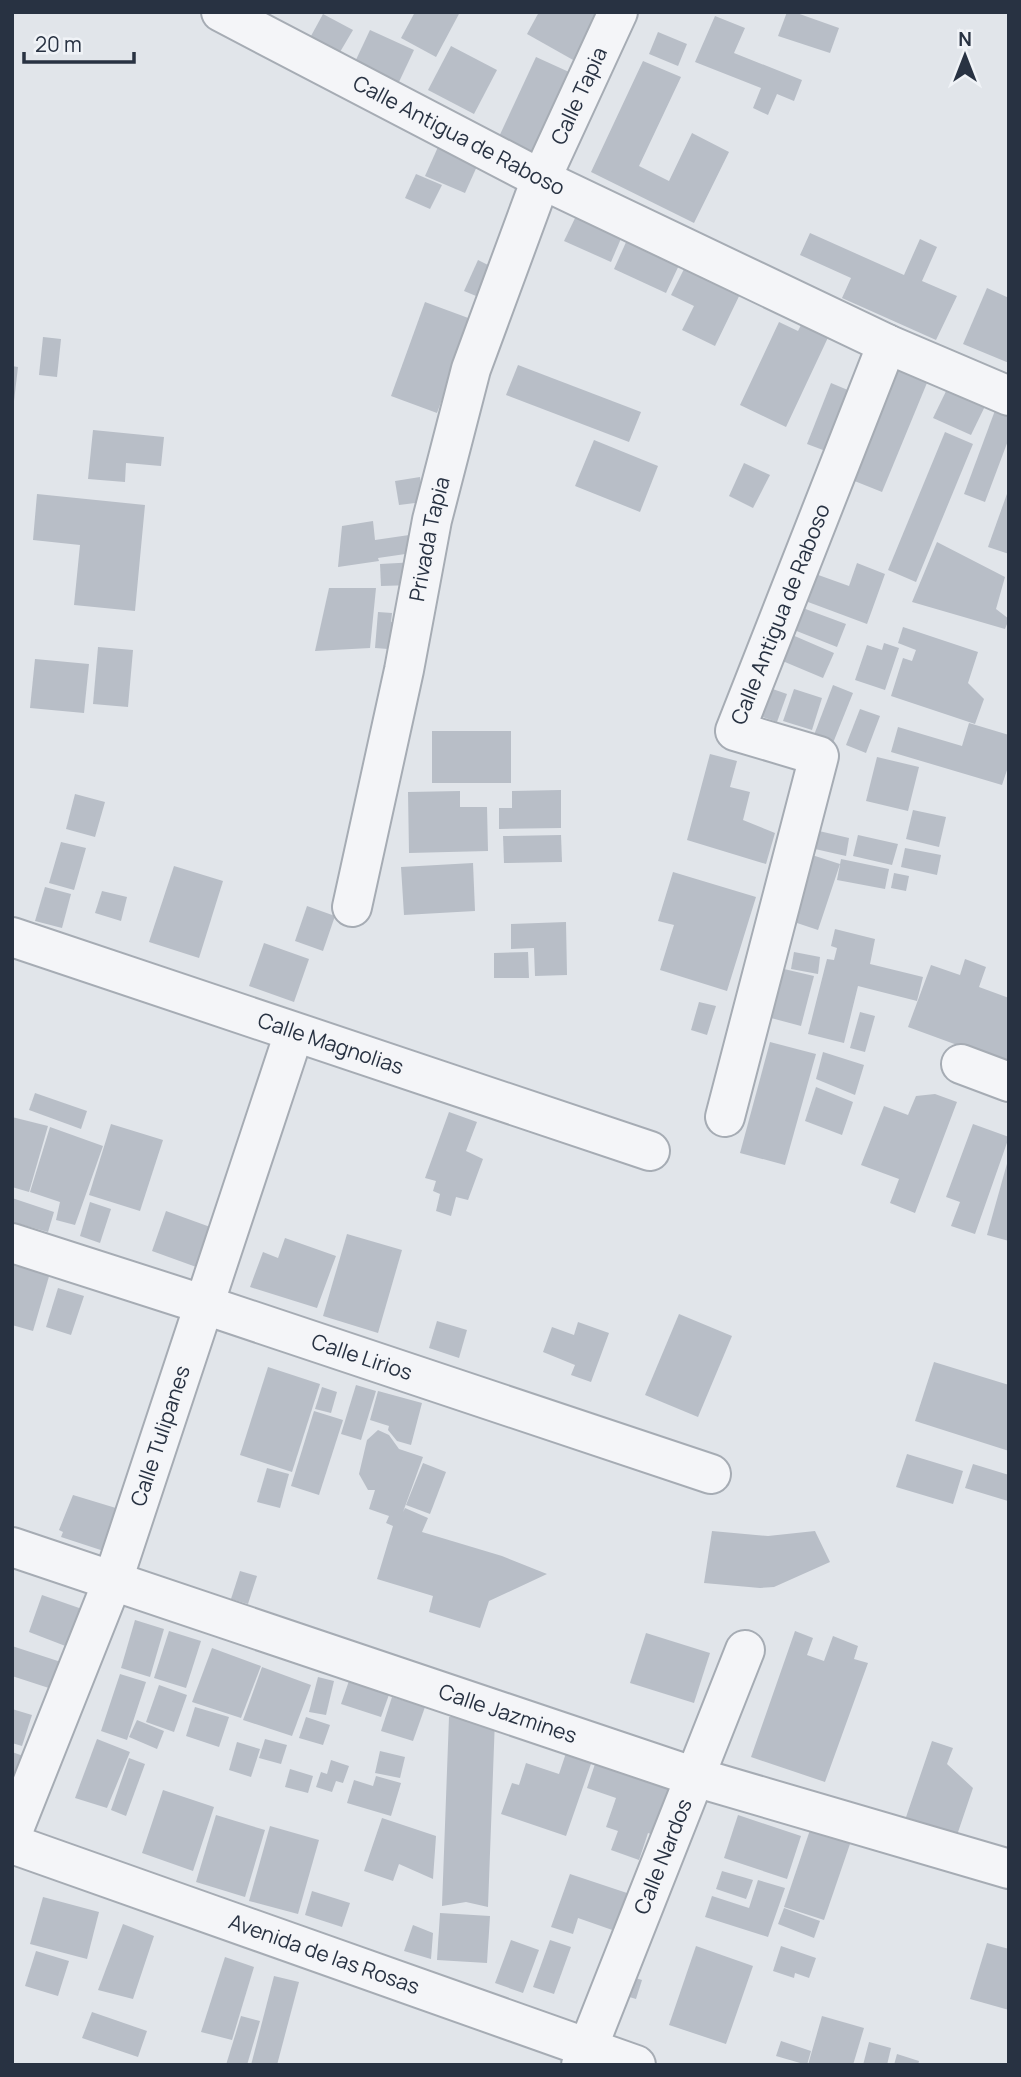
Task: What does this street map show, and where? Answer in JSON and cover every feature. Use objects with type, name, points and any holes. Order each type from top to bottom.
[{"type":"street","name":"Calle Antigua de Raboso","points":[[221,12],[541,179],[887,344],[1009,396]]},
{"type":"street","name":"Calle Tapia","points":[[541,179],[618,12]]},
{"type":"street","name":"Privada Tapia","points":[[352,907],[404,670],[432,520],[471,369],[541,179]]},
{"type":"street","name":"Calle Antigua de Raboso","points":[[725,1117],[819,756],[735,730],[887,344]]},
{"type":"street","name":"Calle Magnolias","points":[[12,937],[650,1151]]},
{"type":"street","name":"Calle Tulipanes","points":[[12,1834],[113,1580],[294,1033]]},
{"type":"street","points":[[961,1064],[1009,1082]]},
{"type":"street","name":"Calle Lirios","points":[[12,1243],[205,1304],[711,1474]]},
{"type":"street","name":"Calle Jazmines","points":[[12,1547],[695,1777],[1009,1869]]},
{"type":"street","name":"Calle Nardos","points":[[583,2057],[745,1650]]},
{"type":"street","name":"Avenida de las Rosas","points":[[12,1844],[583,2057],[636,2065]]},
{"type":"building","points":[[415,12],[460,12],[436,57],[401,38]]},
{"type":"building","points":[[539,12],[599,12],[582,65],[527,34]]},
{"type":"building","points":[[787,12],[839,28],[830,53],[778,36]]},
{"type":"building","points":[[323,14],[353,30],[340,52],[311,36]]},
{"type":"building","points":[[715,16],[745,28],[734,53],[802,80],[794,101],[777,94],[768,115],[753,108],[761,88],[695,62]]},
{"type":"building","points":[[370,30],[414,50],[398,84],[354,64]]},
{"type":"building","points":[[658,32],[687,44],[678,66],[649,54]]},
{"type":"building","points":[[451,46],[497,70],[474,114],[428,90]]},
{"type":"building","points":[[536,57],[569,72],[530,155],[497,141]]},
{"type":"building","points":[[643,61],[681,77],[639,166],[669,181],[692,133],[729,152],[694,223],[591,172]]},
{"type":"building","points":[[438,147],[478,164],[465,193],[425,176]]},
{"type":"building","points":[[416,174],[442,185],[430,209],[405,198]]},
{"type":"building","points":[[577,214],[623,234],[611,262],[564,241]]},
{"type":"building","points":[[810,233],[904,275],[920,239],[937,247],[922,281],[957,296],[936,340],[842,298],[851,278],[800,255]]},
{"type":"building","points":[[627,240],[680,263],[666,293],[614,269]]},
{"type":"building","points":[[478,260],[494,268],[481,298],[464,291]]},
{"type":"building","points":[[688,261],[743,288],[715,346],[682,330],[694,306],[671,295]]},
{"type":"building","points":[[987,288],[1009,298],[1009,363],[963,344]]},
{"type":"building","points":[[425,302],[471,319],[437,413],[391,396]]},
{"type":"building","points":[[805,317],[832,329],[786,427],[740,405],[779,322],[798,331]]},
{"type":"building","points":[[43,337],[61,339],[57,377],[39,375]]},
{"type":"building","points":[[893,364],[929,378],[882,492],[847,478]]},
{"type":"building","points":[[518,365],[641,412],[629,442],[506,395]]},
{"type":"building","points":[[12,366],[18,367],[14,401],[12,401]]},
{"type":"building","points":[[831,383],[855,393],[831,453],[807,444]]},
{"type":"building","points":[[950,383],[988,400],[971,435],[933,418]]},
{"type":"building","points":[[997,405],[1009,409],[1009,438],[985,502],[964,494]]},
{"type":"building","points":[[93,430],[164,437],[161,466],[126,463],[125,482],[88,479]]},
{"type":"building","points":[[945,432],[973,444],[916,582],[888,570]]},
{"type":"building","points":[[594,440],[658,466],[640,512],[575,486]]},
{"type":"building","points":[[744,463],[770,475],[753,508],[729,496]]},
{"type":"building","points":[[420,477],[423,502],[399,505],[395,481]]},
{"type":"building","points":[[1009,491],[1009,554],[988,547]]},
{"type":"building","points":[[37,494],[145,505],[135,611],[74,605],[80,545],[33,540]]},
{"type":"building","points":[[373,521],[375,540],[416,534],[419,552],[338,567],[342,526]]},
{"type":"building","points":[[937,542],[1005,577],[996,609],[1009,619],[1005,629],[912,602]]},
{"type":"building","points":[[417,562],[413,585],[381,586],[380,564]]},
{"type":"building","points":[[857,563],[885,574],[867,624],[800,599],[810,572],[849,586]]},
{"type":"building","points":[[329,588],[376,588],[370,648],[315,651]]},
{"type":"building","points":[[792,604],[846,624],[837,647],[784,626]]},
{"type":"building","points":[[378,612],[392,613],[391,622],[403,623],[401,650],[375,648]]},
{"type":"building","points":[[903,627],[978,652],[968,683],[984,699],[975,724],[891,696],[903,658],[912,661],[916,650],[898,643]]},
{"type":"building","points":[[783,631],[834,653],[823,678],[773,657]]},
{"type":"building","points":[[884,643],[899,648],[885,690],[855,680],[867,645],[882,650]]},
{"type":"building","points":[[98,647],[133,650],[128,707],[93,704]]},
{"type":"building","points":[[35,659],[89,664],[84,713],[30,708]]},
{"type":"building","points":[[833,685],[853,693],[833,743],[814,735]]},
{"type":"building","points":[[764,686],[787,694],[777,722],[754,714]]},
{"type":"building","points":[[794,689],[822,698],[812,730],[783,721]]},
{"type":"building","points":[[860,709],[880,716],[866,753],[846,745]]},
{"type":"building","points":[[969,723],[1009,735],[1009,764],[1002,785],[891,752],[898,727],[962,746]]},
{"type":"building","points":[[432,731],[511,731],[511,783],[432,783]]},
{"type":"building","points":[[710,754],[737,761],[730,787],[750,792],[743,820],[775,833],[766,864],[687,840]]},
{"type":"building","points":[[877,757],[919,767],[908,811],[866,801]]},
{"type":"building","points":[[561,790],[561,828],[499,829],[499,808],[512,808],[512,791]]},
{"type":"building","points":[[460,791],[460,807],[487,807],[488,851],[409,853],[408,792]]},
{"type":"building","points":[[75,794],[105,802],[95,837],[66,829]]},
{"type":"building","points":[[913,810],[946,817],[939,847],[906,839]]},
{"type":"building","points":[[819,831],[849,838],[846,856],[815,849]]},
{"type":"building","points":[[561,835],[562,862],[504,863],[503,836]]},
{"type":"building","points":[[858,835],[898,844],[892,865],[853,856]]},
{"type":"building","points":[[61,842],[86,848],[74,890],[49,883]]},
{"type":"building","points":[[905,848],[941,855],[937,875],[901,867]]},
{"type":"building","points":[[812,855],[840,864],[818,930],[791,921]]},
{"type":"building","points":[[841,859],[889,869],[885,889],[837,880]]},
{"type":"building","points":[[473,863],[475,911],[404,915],[401,867]]},
{"type":"building","points":[[174,866],[223,881],[199,958],[149,942]]},
{"type":"building","points":[[673,872],[756,897],[727,991],[660,970],[674,925],[658,921]]},
{"type":"building","points":[[894,873],[909,876],[906,891],[891,888]]},
{"type":"building","points":[[45,887],[71,894],[62,928],[35,921]]},
{"type":"building","points":[[102,891],[127,897],[121,921],[95,913]]},
{"type":"building","points":[[307,906],[335,916],[323,951],[295,941]]},
{"type":"building","points":[[566,922],[567,975],[535,976],[534,948],[511,949],[511,924]]},
{"type":"building","points":[[835,929],[875,939],[870,964],[923,977],[917,1001],[858,986],[844,1043],[808,1034],[827,959],[834,960],[837,948],[831,946]]},
{"type":"building","points":[[264,943],[309,959],[294,1002],[249,986]]},
{"type":"building","points":[[528,952],[529,978],[494,978],[494,953]]},
{"type":"building","points":[[794,952],[820,957],[818,974],[791,969]]},
{"type":"building","points":[[965,959],[986,967],[979,987],[1009,998],[1009,1064],[908,1027],[931,965],[960,975]]},
{"type":"building","points":[[784,969],[814,976],[801,1026],[771,1018]]},
{"type":"building","points":[[699,1002],[716,1006],[707,1035],[691,1030]]},
{"type":"building","points":[[860,1012],[875,1016],[865,1052],[850,1048]]},
{"type":"building","points":[[770,1042],[816,1054],[785,1165],[740,1153]]},
{"type":"building","points":[[823,1052],[864,1065],[855,1095],[816,1079]]},
{"type":"building","points":[[816,1087],[853,1102],[842,1135],[805,1121]]},
{"type":"building","points":[[35,1093],[87,1111],[81,1129],[29,1110]]},
{"type":"building","points":[[935,1094],[957,1102],[915,1213],[890,1203],[899,1179],[861,1165],[884,1106],[908,1115],[916,1096]]},
{"type":"building","points":[[449,1112],[477,1122],[466,1151],[483,1159],[468,1200],[456,1197],[451,1216],[436,1211],[440,1194],[433,1191],[436,1181],[425,1178]]},
{"type":"building","points":[[12,1117],[48,1126],[29,1192],[12,1187]]},
{"type":"building","points":[[111,1124],[163,1140],[140,1211],[89,1195]]},
{"type":"building","points":[[973,1124],[1009,1137],[975,1234],[951,1226],[960,1202],[946,1197]]},
{"type":"building","points":[[50,1127],[103,1146],[75,1225],[56,1220],[60,1202],[30,1192]]},
{"type":"building","points":[[1009,1161],[1009,1241],[987,1235]]},
{"type":"building","points":[[12,1198],[54,1212],[48,1232],[12,1222]]},
{"type":"building","points":[[90,1202],[111,1209],[100,1243],[80,1236]]},
{"type":"building","points":[[166,1211],[213,1228],[199,1268],[152,1251]]},
{"type":"building","points":[[347,1234],[402,1250],[378,1333],[323,1316]]},
{"type":"building","points":[[285,1238],[336,1256],[317,1308],[250,1287],[263,1252],[278,1258]]},
{"type":"building","points":[[12,1261],[50,1273],[33,1331],[12,1325]]},
{"type":"building","points":[[58,1288],[84,1296],[71,1335],[46,1327]]},
{"type":"building","points":[[679,1314],[732,1336],[698,1417],[645,1395]]},
{"type":"building","points":[[437,1321],[467,1330],[459,1358],[429,1348]]},
{"type":"building","points":[[578,1322],[609,1333],[591,1382],[571,1375],[575,1365],[543,1352],[552,1327],[574,1335]]},
{"type":"building","points":[[934,1362],[1009,1385],[1009,1451],[915,1421]]},
{"type":"building","points":[[268,1367],[320,1384],[292,1472],[240,1455]]},
{"type":"building","points":[[356,1385],[376,1391],[361,1440],[341,1434]]},
{"type":"building","points":[[322,1387],[337,1392],[331,1413],[315,1409]]},
{"type":"building","points":[[378,1391],[422,1403],[411,1445],[397,1441],[388,1430],[389,1426],[370,1420]]},
{"type":"building","points":[[314,1411],[343,1420],[319,1495],[291,1486]]},
{"type":"building","points":[[378,1430],[389,1435],[399,1449],[423,1457],[403,1512],[405,1508],[428,1518],[422,1532],[502,1556],[547,1574],[489,1601],[480,1628],[429,1612],[433,1596],[377,1579],[393,1526],[386,1523],[389,1516],[369,1509],[375,1490],[368,1490],[359,1474],[367,1440]]},
{"type":"building","points":[[907,1454],[963,1471],[953,1504],[896,1487]]},
{"type":"building","points":[[423,1463],[446,1472],[430,1514],[406,1505]]},
{"type":"building","points":[[973,1464],[1009,1475],[1008,1501],[965,1488]]},
{"type":"building","points":[[267,1468],[289,1474],[280,1508],[257,1502]]},
{"type":"building","points":[[73,1495],[129,1512],[116,1555],[61,1537],[63,1532],[59,1530]]},
{"type":"building","points":[[712,1531],[768,1536],[815,1531],[830,1562],[774,1587],[704,1583]]},
{"type":"building","points":[[240,1571],[257,1576],[248,1604],[231,1599]]},
{"type":"building","points":[[42,1595],[82,1609],[68,1647],[29,1632]]},
{"type":"building","points":[[135,1620],[164,1629],[150,1677],[121,1668]]},
{"type":"building","points":[[169,1631],[201,1641],[186,1688],[154,1678]]},
{"type":"building","points":[[795,1631],[813,1638],[807,1655],[824,1661],[833,1636],[858,1646],[854,1659],[868,1663],[825,1782],[751,1757]]},
{"type":"building","points":[[646,1633],[710,1653],[694,1703],[630,1683]]},
{"type":"building","points":[[12,1646],[64,1663],[55,1690],[12,1676]]},
{"type":"building","points":[[212,1648],[261,1666],[241,1718],[192,1702]]},
{"type":"building","points":[[262,1667],[311,1685],[292,1736],[243,1720]]},
{"type":"building","points":[[120,1674],[146,1682],[127,1740],[101,1731]]},
{"type":"building","points":[[351,1675],[391,1689],[381,1717],[341,1704]]},
{"type":"building","points":[[318,1677],[334,1681],[326,1715],[309,1712]]},
{"type":"building","points":[[159,1685],[187,1695],[174,1732],[146,1722]]},
{"type":"building","points":[[392,1697],[425,1707],[413,1741],[381,1731]]},
{"type":"building","points":[[195,1707],[229,1717],[219,1747],[186,1736]]},
{"type":"building","points":[[12,1709],[32,1715],[22,1746],[12,1743]]},
{"type":"building","points":[[460,1715],[495,1719],[488,1907],[466,1902],[442,1906],[449,1717]]},
{"type":"building","points":[[306,1717],[330,1725],[323,1745],[299,1738]]},
{"type":"building","points":[[137,1720],[164,1731],[157,1749],[129,1737]]},
{"type":"building","points":[[97,1739],[130,1752],[107,1808],[75,1798]]},
{"type":"building","points":[[265,1739],[287,1745],[281,1764],[259,1758]]},
{"type":"building","points":[[932,1741],[953,1748],[947,1764],[973,1788],[955,1841],[904,1823]]},
{"type":"building","points":[[237,1742],[260,1749],[251,1777],[229,1770]]},
{"type":"building","points":[[380,1751],[405,1757],[400,1778],[375,1773]]},
{"type":"building","points":[[12,1752],[29,1758],[12,1785]]},
{"type":"building","points":[[566,1753],[592,1761],[566,1836],[501,1814],[512,1783],[519,1785],[526,1763],[559,1774]]},
{"type":"building","points":[[129,1758],[145,1764],[126,1816],[111,1810]]},
{"type":"building","points":[[331,1760],[349,1766],[343,1783],[336,1781],[332,1792],[316,1787],[321,1772],[327,1774]]},
{"type":"building","points":[[595,1764],[681,1792],[665,1839],[648,1833],[639,1860],[611,1850],[618,1831],[606,1827],[616,1798],[587,1788]]},
{"type":"building","points":[[290,1769],[313,1776],[308,1793],[285,1787]]},
{"type":"building","points":[[376,1776],[401,1783],[391,1816],[347,1803],[354,1780],[373,1786]]},
{"type":"building","points":[[163,1790],[214,1807],[193,1871],[142,1853]]},
{"type":"building","points":[[216,1815],[265,1830],[245,1897],[196,1882]]},
{"type":"building","points":[[738,1815],[801,1836],[787,1879],[724,1858]]},
{"type":"building","points":[[382,1818],[436,1836],[433,1879],[399,1864],[393,1881],[364,1871]]},
{"type":"building","points":[[270,1826],[319,1840],[298,1914],[249,1901]]},
{"type":"building","points":[[811,1827],[851,1841],[824,1920],[784,1907]]},
{"type":"building","points":[[722,1871],[753,1880],[746,1899],[716,1889]]},
{"type":"building","points":[[570,1874],[630,1894],[618,1932],[578,1918],[573,1934],[551,1927]]},
{"type":"building","points":[[758,1880],[785,1888],[768,1937],[705,1917],[712,1896],[749,1908]]},
{"type":"building","points":[[312,1891],[350,1903],[342,1927],[305,1915]]},
{"type":"building","points":[[43,1897],[99,1912],[87,1959],[30,1944]]},
{"type":"building","points":[[784,1908],[820,1921],[814,1938],[778,1924]]},
{"type":"building","points":[[440,1913],[490,1916],[487,1963],[437,1960]]},
{"type":"building","points":[[123,1924],[154,1936],[133,1999],[98,1990]]},
{"type":"building","points":[[413,1925],[433,1933],[431,1959],[404,1951]]},
{"type":"building","points":[[511,1940],[539,1950],[523,1993],[495,1983]]},
{"type":"building","points":[[550,1940],[571,1947],[554,1994],[533,1987]]},
{"type":"building","points":[[987,1943],[1009,1949],[1009,2010],[970,1999]]},
{"type":"building","points":[[696,1946],[753,1966],[726,2044],[669,2025]]},
{"type":"building","points":[[781,1946],[816,1958],[809,1978],[795,1973],[794,1978],[773,1971]]},
{"type":"building","points":[[36,1951],[69,1961],[58,1996],[25,1986]]},
{"type":"building","points":[[225,1957],[254,1967],[232,2040],[201,2032]]},
{"type":"building","points":[[622,1974],[642,1980],[636,1999],[616,1993]]},
{"type":"building","points":[[274,1976],[299,1982],[277,2065],[251,2065]]},
{"type":"building","points":[[92,2012],[147,2031],[138,2057],[82,2038]]},
{"type":"building","points":[[241,2016],[260,2021],[247,2065],[226,2065]]},
{"type":"building","points":[[822,2016],[864,2028],[853,2065],[808,2065]]},
{"type":"building","points":[[781,2041],[811,2051],[807,2065],[776,2056]]},
{"type":"building","points":[[869,2042],[891,2048],[887,2065],[863,2065]]},
{"type":"building","points":[[897,2054],[919,2061],[918,2065],[894,2065]]}]
